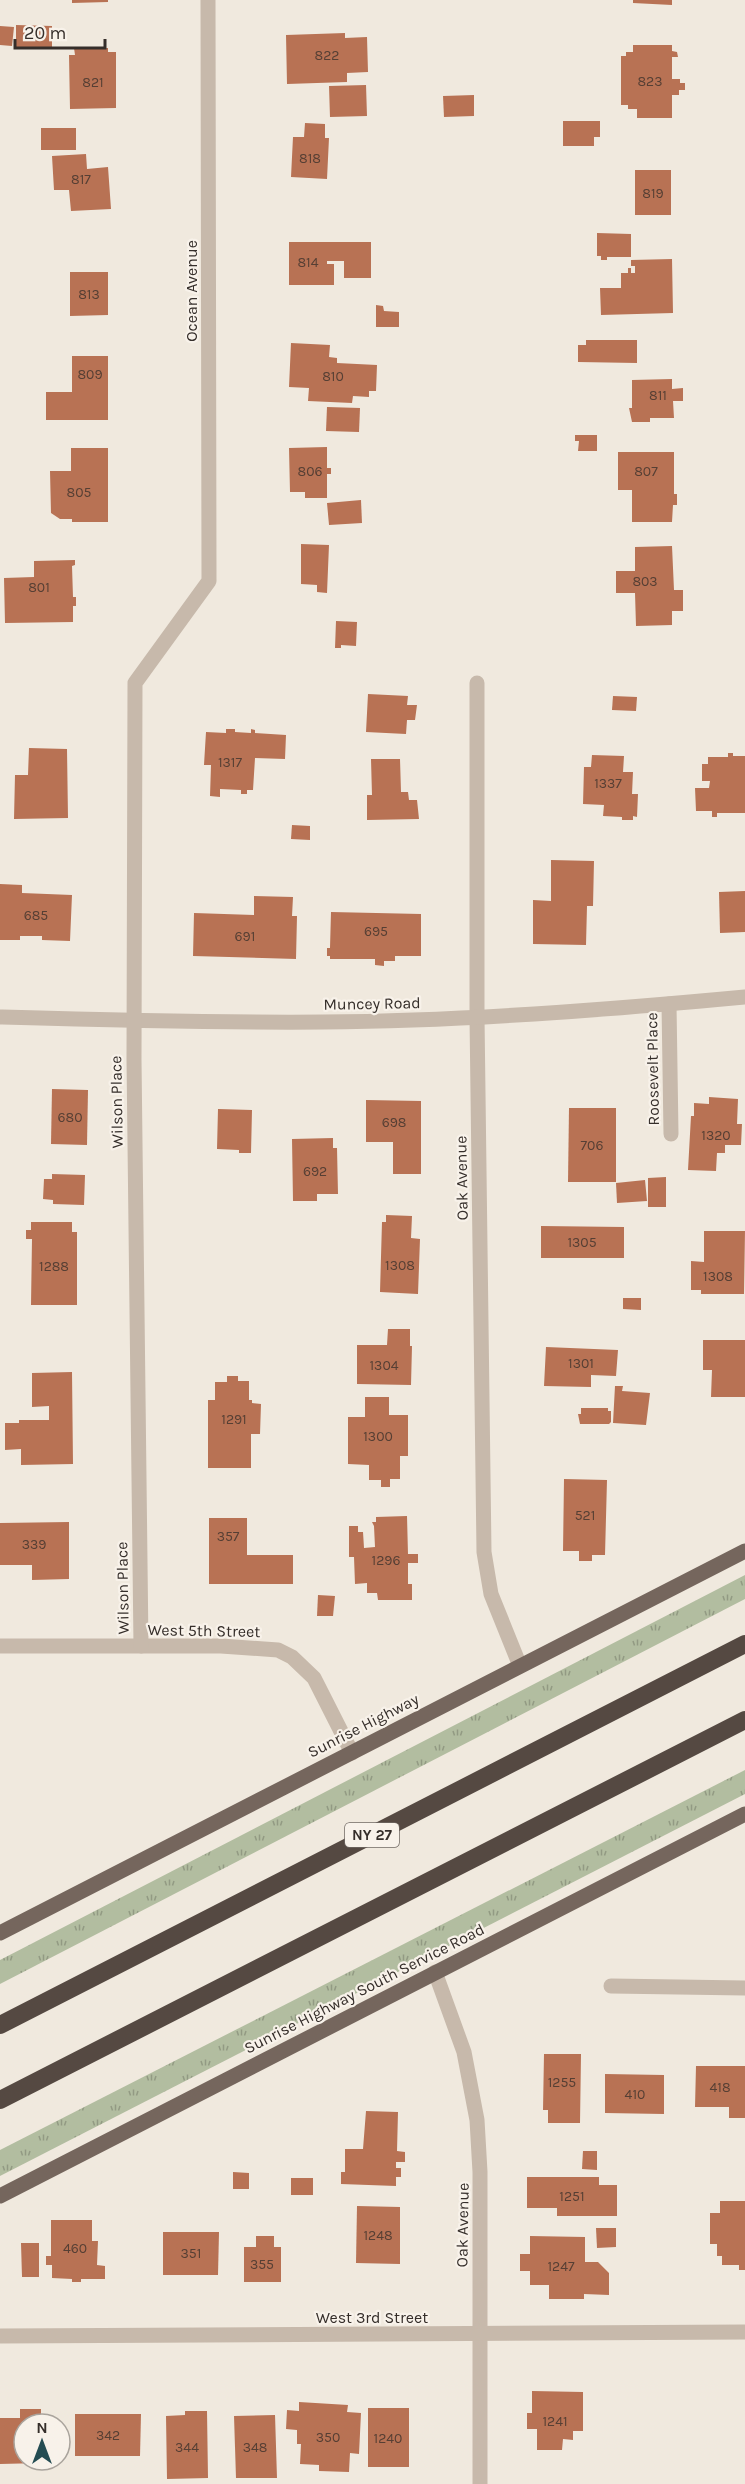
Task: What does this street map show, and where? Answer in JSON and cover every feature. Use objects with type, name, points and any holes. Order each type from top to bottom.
[{"type":"highway","name":"NY 27","points":[[0,2025],[745,1644]]},
{"type":"highway","points":[[0,2100],[745,1720]]},
{"type":"main road","name":"Sunrise Highway","points":[[0,1934],[745,1551]]},
{"type":"main road","name":"Sunrise Highway South Service Road","points":[[0,2196],[745,1814]]},
{"type":"street","name":"Ocean Avenue","points":[[208,0],[209,581]]},
{"type":"street","name":"Wilson Place","points":[[141,1646],[134,1021],[135,683],[209,581]]},
{"type":"street","name":"Oak Avenue","points":[[477,683],[477,1017],[484,1552],[491,1594],[520,1665]]},
{"type":"street","name":"Muncey Road","points":[[0,1017],[134,1021],[324,1022],[477,1017],[745,997]]},
{"type":"street","name":"Roosevelt Place","points":[[669,1004],[671,1134]]},
{"type":"street","name":"West 5th Street","points":[[0,1646],[244,1647],[278,1650],[292,1657],[314,1677],[352,1753]]},
{"type":"street","name":"Oak Avenue","points":[[435,1972],[464,2052],[477,2120],[480,2172],[480,2484]]},
{"type":"street","points":[[611,1986],[745,1988]]},
{"type":"street","name":"West 3rd Street","points":[[0,2336],[745,2332]]},
{"type":"green space","points":[[745,1575],[745,1599],[0,1984],[0,1960]]},
{"type":"green space","points":[[745,1770],[745,1794],[0,2176],[0,2150]]},
{"type":"building","points":[[72,0],[108,0],[108,2],[72,3]]},
{"type":"building","points":[[633,0],[672,0],[672,5],[633,3]]},
{"type":"building","points":[[16,25],[52,26],[52,48],[16,47]]},
{"type":"building","points":[[0,26],[14,27],[12,46],[0,45]]},
{"type":"building","points":[[345,33],[345,38],[367,37],[368,72],[347,73],[347,82],[287,84],[286,35]]},
{"type":"building","points":[[633,45],[672,45],[672,51],[677,52],[678,57],[672,57],[672,79],[680,79],[680,83],[685,83],[685,90],[679,90],[679,95],[672,95],[672,118],[637,118],[637,109],[628,109],[628,105],[621,105],[621,56],[626,56],[626,52],[633,52]]},
{"type":"building","points":[[74,48],[108,48],[108,52],[116,52],[116,108],[70,109],[69,55],[75,55]]},
{"type":"building","points":[[366,85],[367,116],[330,117],[329,86]]},
{"type":"building","points":[[474,95],[474,116],[444,117],[443,96]]},
{"type":"building","points":[[563,121],[600,121],[600,137],[594,137],[594,146],[563,146]]},
{"type":"building","points":[[305,123],[325,124],[325,138],[329,138],[327,179],[291,177],[293,137],[304,137]]},
{"type":"building","points":[[41,128],[76,128],[76,150],[41,150]]},
{"type":"building","points":[[86,154],[87,169],[108,167],[111,209],[71,211],[69,190],[54,190],[52,156]]},
{"type":"building","points":[[635,170],[671,170],[671,215],[635,215]]},
{"type":"building","points":[[597,233],[631,234],[631,257],[607,257],[607,260],[601,260],[601,256],[597,256]]},
{"type":"building","points":[[289,242],[371,242],[371,278],[344,278],[344,261],[327,261],[327,264],[334,264],[334,285],[289,285]]},
{"type":"building","points":[[672,259],[673,313],[601,315],[600,288],[621,288],[621,273],[628,273],[628,268],[631,268],[631,273],[635,273],[635,266],[631,266],[631,260]]},
{"type":"building","points":[[70,272],[108,272],[108,315],[70,316]]},
{"type":"building","points":[[376,305],[383,306],[384,311],[399,312],[399,327],[376,327]]},
{"type":"building","points":[[586,340],[637,340],[637,363],[578,362],[578,345],[586,345]]},
{"type":"building","points":[[291,343],[330,345],[329,357],[337,358],[337,363],[377,365],[376,391],[369,391],[369,397],[353,396],[352,403],[308,401],[309,388],[289,387]]},
{"type":"building","points":[[72,356],[108,356],[108,420],[46,420],[46,392],[72,392]]},
{"type":"building","points":[[672,379],[672,389],[683,388],[683,401],[673,401],[674,418],[650,418],[650,422],[632,422],[629,408],[632,408],[632,380]]},
{"type":"building","points":[[327,407],[360,408],[359,432],[326,431]]},
{"type":"building","points":[[575,435],[597,435],[597,451],[578,451],[579,441],[575,441]]},
{"type":"building","points":[[327,447],[327,468],[331,468],[331,474],[327,474],[327,498],[305,498],[305,492],[290,492],[289,448]]},
{"type":"building","points":[[71,448],[108,448],[108,522],[72,522],[72,519],[60,519],[51,513],[50,471],[71,471]]},
{"type":"building","points":[[618,452],[674,452],[674,494],[677,494],[677,505],[673,505],[672,522],[632,522],[632,490],[618,490]]},
{"type":"building","points":[[361,500],[362,523],[329,525],[327,503]]},
{"type":"building","points":[[301,544],[329,545],[327,593],[317,592],[317,585],[301,584]]},
{"type":"building","points":[[672,546],[674,590],[683,590],[683,611],[672,611],[672,625],[636,626],[635,593],[616,593],[616,571],[635,571],[635,547]]},
{"type":"building","points":[[75,560],[75,565],[72,566],[73,597],[76,597],[76,606],[73,606],[73,622],[5,623],[4,578],[34,577],[34,561]]},
{"type":"building","points":[[336,621],[357,622],[356,646],[341,645],[341,648],[335,648]]},
{"type":"building","points":[[368,694],[408,696],[407,705],[417,705],[415,720],[407,720],[406,734],[366,732]]},
{"type":"building","points":[[613,696],[637,697],[636,711],[612,710]]},
{"type":"building","points":[[226,729],[251,733],[251,729],[255,730],[255,733],[286,735],[285,759],[255,758],[253,790],[247,790],[247,794],[241,794],[241,790],[220,789],[220,797],[210,796],[211,765],[204,765],[206,732],[226,733]]},
{"type":"building","points":[[29,748],[67,749],[68,818],[14,819],[15,775],[28,775]]},
{"type":"building","points":[[728,753],[733,753],[733,756],[745,756],[745,813],[717,813],[717,817],[712,817],[712,811],[696,811],[695,788],[709,788],[710,781],[702,781],[702,764],[708,764],[708,757],[728,757]]},
{"type":"building","points":[[592,755],[624,756],[623,772],[633,772],[632,794],[638,794],[637,817],[633,816],[633,820],[603,816],[604,805],[583,804],[584,767],[591,767]]},
{"type":"building","points":[[371,759],[400,759],[401,792],[408,792],[409,800],[417,800],[419,819],[367,820],[367,795],[372,795]]},
{"type":"building","points":[[292,825],[310,826],[310,840],[291,839]]},
{"type":"building","points":[[551,860],[594,861],[593,906],[587,906],[586,945],[533,944],[533,900],[551,901]]},
{"type":"building","points":[[0,884],[22,885],[22,893],[72,895],[70,941],[42,940],[42,936],[20,936],[20,940],[0,940]]},
{"type":"building","points":[[745,891],[745,932],[720,933],[719,892]]},
{"type":"building","points":[[254,896],[293,897],[292,916],[297,916],[296,959],[193,956],[194,913],[254,915]]},
{"type":"building","points":[[331,912],[421,914],[421,956],[395,956],[395,961],[384,961],[384,966],[375,965],[375,959],[330,959],[330,956],[327,956],[327,948],[330,948]]},
{"type":"building","points":[[52,1089],[88,1090],[87,1145],[51,1144]]},
{"type":"building","points":[[709,1097],[738,1099],[737,1124],[742,1124],[741,1145],[725,1145],[725,1153],[717,1153],[716,1171],[688,1170],[691,1116],[694,1116],[694,1103],[709,1104]]},
{"type":"building","points":[[366,1100],[421,1101],[421,1174],[393,1174],[393,1142],[366,1142]]},
{"type":"building","points":[[569,1108],[616,1108],[616,1182],[568,1182]]},
{"type":"building","points":[[218,1109],[252,1110],[251,1153],[217,1149]]},
{"type":"building","points":[[333,1138],[333,1148],[337,1148],[338,1194],[317,1194],[317,1201],[293,1201],[292,1139]]},
{"type":"building","points":[[52,1174],[85,1175],[84,1205],[53,1204],[53,1200],[43,1199],[44,1179],[52,1179]]},
{"type":"building","points":[[666,1177],[666,1207],[648,1207],[648,1178]]},
{"type":"building","points":[[645,1180],[647,1201],[617,1203],[616,1183]]},
{"type":"building","points":[[386,1215],[412,1216],[411,1238],[420,1239],[418,1294],[380,1292],[382,1222],[386,1222]]},
{"type":"building","points":[[31,1222],[72,1222],[72,1232],[77,1232],[77,1305],[31,1305],[32,1239],[26,1239],[26,1230],[31,1230]]},
{"type":"building","points":[[541,1226],[624,1227],[624,1258],[541,1258]]},
{"type":"building","points":[[704,1231],[745,1231],[744,1294],[701,1294],[701,1290],[691,1290],[691,1261],[704,1262]]},
{"type":"building","points":[[623,1298],[641,1298],[641,1310],[623,1309]]},
{"type":"building","points":[[388,1329],[410,1329],[411,1385],[357,1384],[357,1345],[387,1345]]},
{"type":"building","points":[[703,1340],[745,1340],[745,1397],[711,1397],[712,1370],[703,1370]]},
{"type":"building","points":[[546,1347],[618,1350],[616,1376],[591,1375],[591,1387],[544,1386]]},
{"type":"building","points":[[72,1372],[73,1464],[21,1465],[21,1449],[5,1450],[5,1423],[19,1423],[19,1420],[49,1420],[49,1406],[32,1407],[32,1373]]},
{"type":"building","points":[[227,1376],[238,1376],[238,1381],[249,1381],[249,1400],[252,1400],[252,1403],[261,1404],[260,1434],[251,1434],[251,1468],[208,1468],[208,1400],[215,1400],[215,1382],[227,1382]]},
{"type":"building","points":[[615,1386],[623,1386],[622,1391],[650,1393],[646,1425],[613,1423]]},
{"type":"building","points":[[365,1397],[389,1397],[389,1415],[408,1415],[408,1456],[400,1456],[400,1479],[390,1479],[390,1487],[381,1487],[381,1480],[369,1480],[369,1465],[348,1464],[348,1417],[365,1417]]},
{"type":"building","points":[[581,1408],[608,1408],[608,1411],[611,1411],[611,1422],[609,1424],[580,1424],[578,1414],[581,1414]]},
{"type":"building","points":[[564,1479],[607,1480],[605,1555],[592,1555],[592,1561],[579,1561],[579,1551],[563,1551]]},
{"type":"building","points":[[407,1516],[408,1554],[418,1554],[418,1563],[408,1563],[408,1584],[412,1584],[412,1600],[378,1600],[377,1593],[367,1593],[367,1583],[355,1584],[354,1557],[349,1557],[349,1526],[358,1526],[358,1532],[363,1532],[364,1548],[375,1547],[372,1522],[376,1522],[376,1517]]},
{"type":"building","points":[[209,1518],[247,1518],[247,1555],[293,1555],[293,1584],[209,1584]]},
{"type":"building","points":[[69,1522],[69,1579],[32,1580],[32,1565],[0,1565],[0,1523]]},
{"type":"building","points":[[318,1595],[335,1596],[333,1616],[317,1616]]},
{"type":"building","points":[[544,2054],[581,2054],[580,2123],[548,2123],[548,2110],[543,2110]]},
{"type":"building","points":[[696,2066],[745,2066],[745,2118],[729,2118],[729,2107],[695,2107]]},
{"type":"building","points":[[605,2074],[664,2075],[664,2114],[605,2113]]},
{"type":"building","points":[[366,2111],[398,2112],[397,2151],[405,2152],[405,2162],[396,2162],[396,2168],[401,2168],[401,2177],[396,2177],[396,2186],[341,2184],[341,2172],[345,2172],[345,2149],[363,2149]]},
{"type":"building","points":[[583,2151],[597,2151],[597,2170],[582,2169]]},
{"type":"building","points":[[233,2172],[249,2173],[249,2189],[233,2189]]},
{"type":"building","points":[[527,2177],[599,2177],[599,2185],[617,2185],[617,2216],[557,2216],[557,2208],[527,2208]]},
{"type":"building","points":[[291,2178],[313,2178],[313,2195],[291,2195]]},
{"type":"building","points":[[720,2201],[745,2201],[745,2270],[739,2270],[739,2265],[722,2265],[722,2256],[717,2256],[717,2244],[710,2244],[710,2213],[720,2213]]},
{"type":"building","points":[[357,2206],[400,2207],[400,2264],[356,2263]]},
{"type":"building","points":[[51,2220],[92,2220],[92,2241],[98,2241],[97,2265],[105,2266],[105,2279],[81,2279],[81,2282],[72,2282],[72,2279],[52,2278],[52,2265],[46,2265],[46,2256],[51,2256]]},
{"type":"building","points":[[596,2228],[616,2228],[616,2247],[597,2248]]},
{"type":"building","points":[[163,2232],[219,2232],[218,2275],[163,2275]]},
{"type":"building","points":[[256,2236],[274,2236],[274,2247],[281,2247],[281,2282],[244,2282],[244,2247],[256,2247]]},
{"type":"building","points":[[530,2236],[585,2237],[585,2262],[598,2262],[609,2273],[609,2295],[584,2294],[584,2299],[549,2299],[549,2285],[530,2285],[530,2271],[520,2271],[520,2254],[530,2254]]},
{"type":"building","points":[[21,2243],[39,2243],[39,2277],[22,2277]]},
{"type":"building","points":[[532,2391],[583,2392],[583,2431],[573,2431],[573,2440],[563,2439],[562,2450],[537,2450],[537,2429],[527,2429],[527,2413],[532,2413]]},
{"type":"building","points":[[299,2402],[348,2405],[347,2412],[361,2413],[359,2454],[350,2453],[349,2472],[319,2471],[319,2465],[300,2464],[301,2444],[297,2444],[297,2430],[286,2429],[287,2410],[299,2411]]},
{"type":"building","points":[[368,2408],[409,2408],[409,2467],[368,2467]]},
{"type":"building","points":[[20,2409],[41,2409],[41,2412],[20,2412]]},
{"type":"building","points":[[185,2411],[207,2411],[208,2478],[167,2479],[166,2416],[185,2415]]},
{"type":"building","points":[[75,2414],[141,2414],[140,2456],[75,2456]]},
{"type":"building","points":[[275,2415],[277,2478],[236,2478],[234,2416]]},
{"type":"building","points":[[0,2418],[12,2418],[12,2464],[0,2464]]}]
